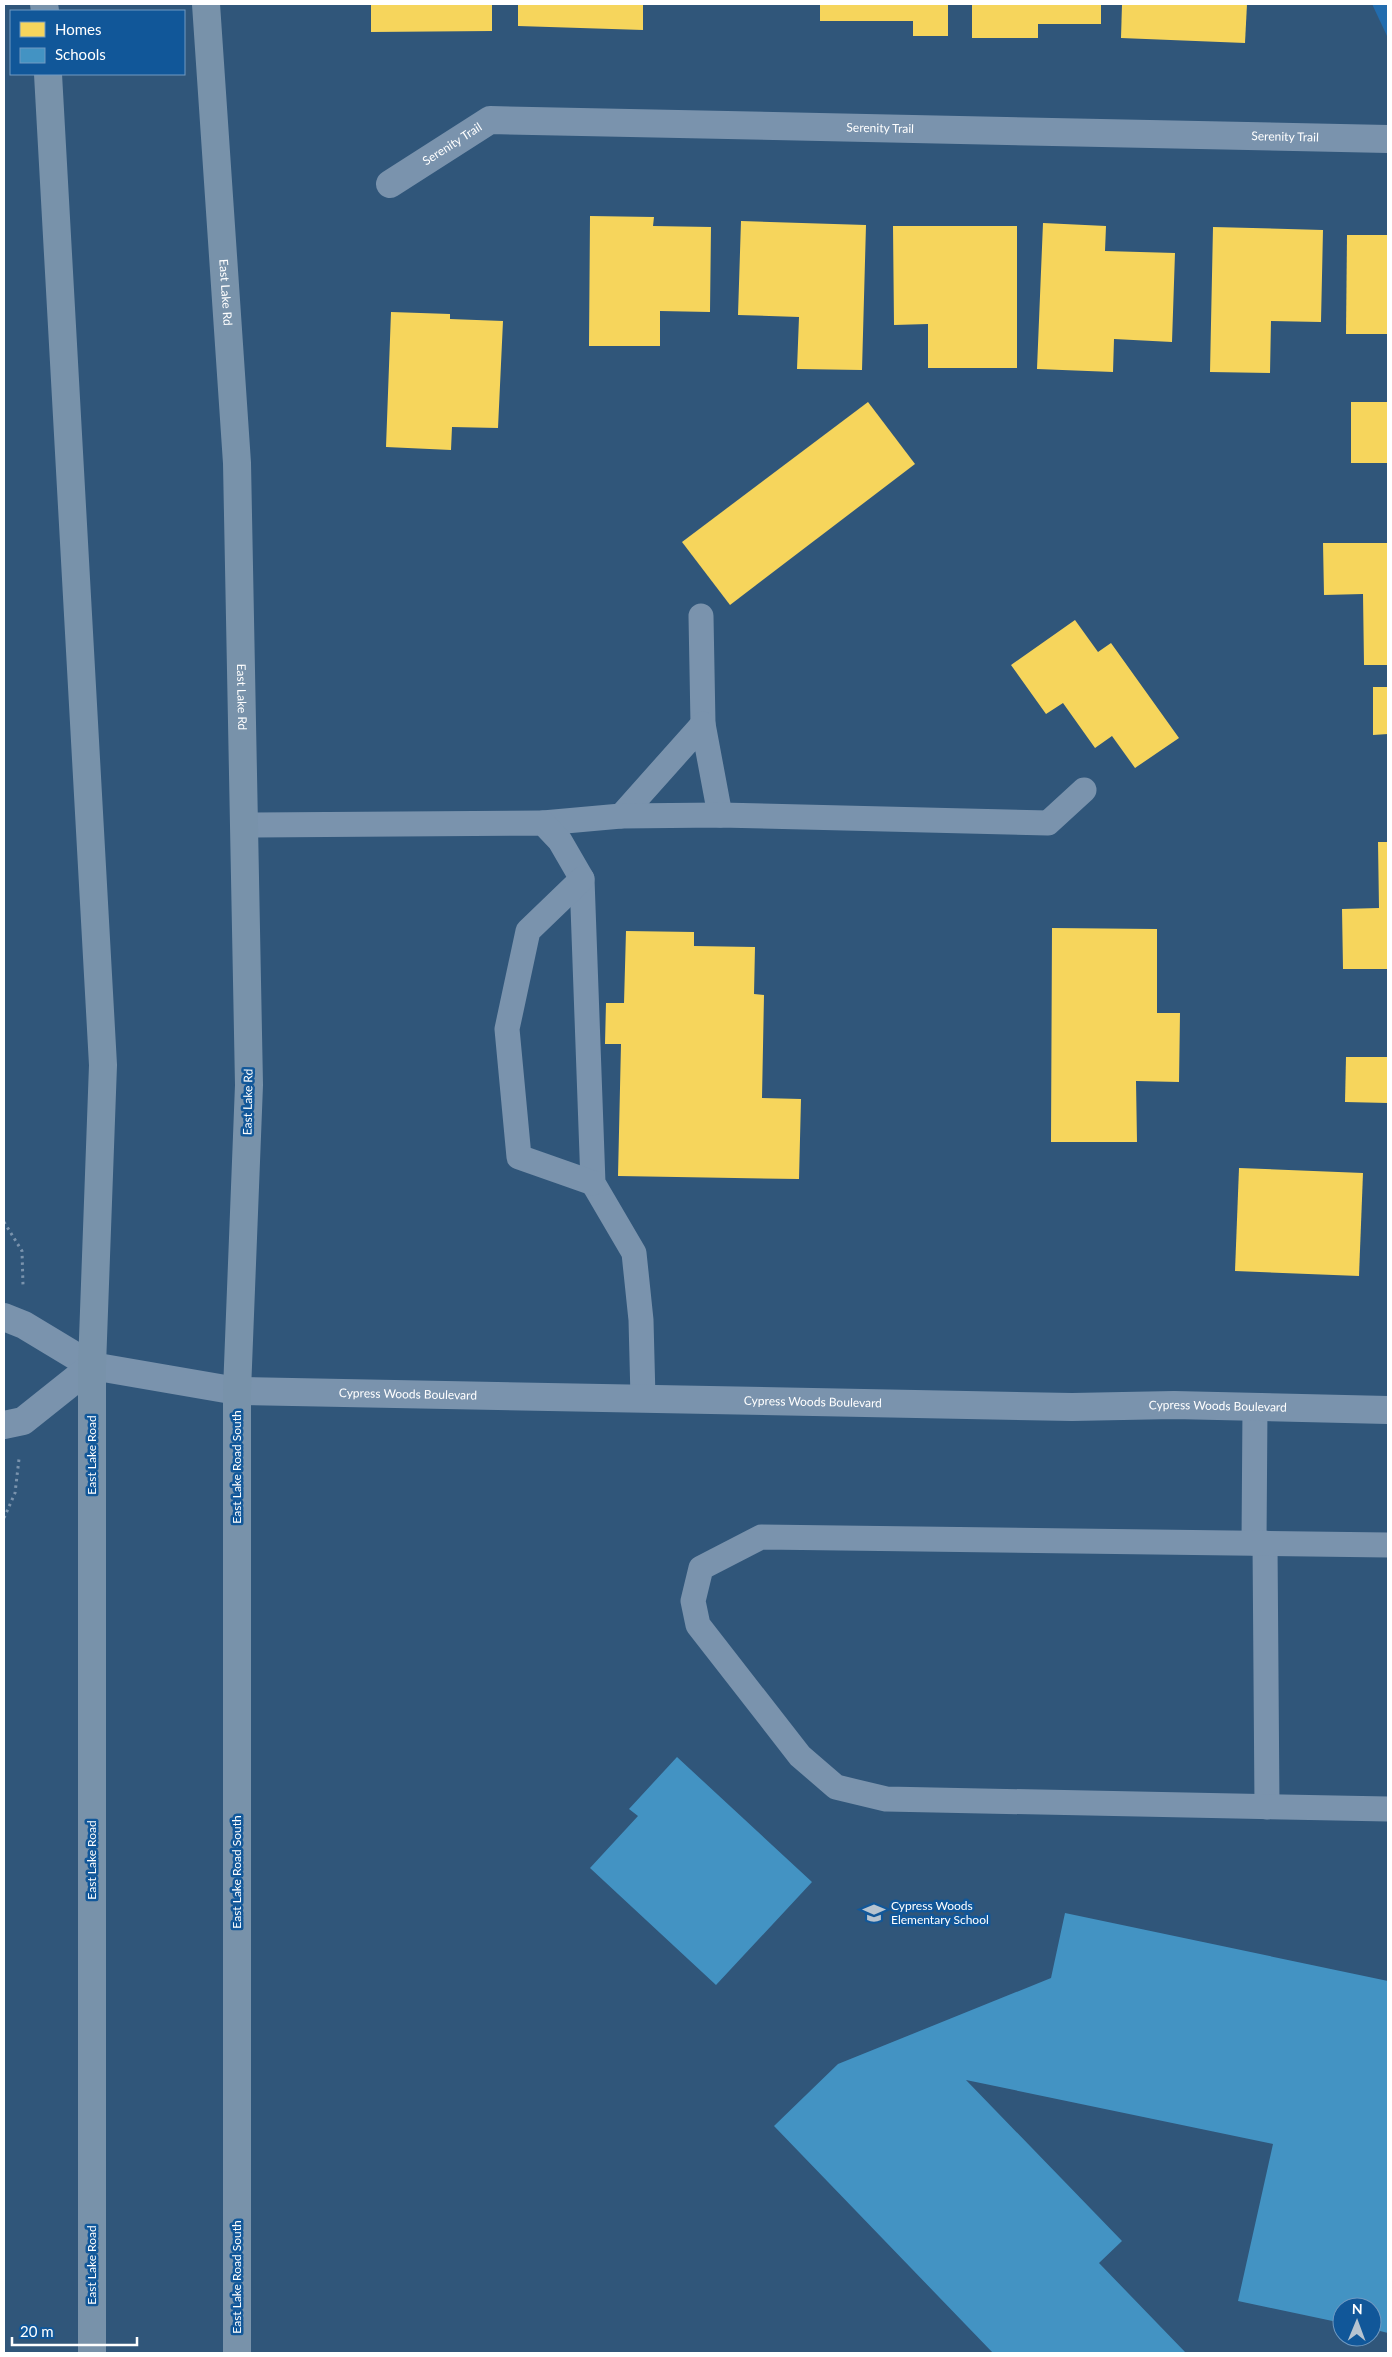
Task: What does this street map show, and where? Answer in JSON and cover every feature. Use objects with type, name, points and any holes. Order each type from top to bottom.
[{"type":"main road","name":"East Lake Rd","points":[[206,4],[237,463],[249,1085],[237,1390]]},
{"type":"main road","points":[[48,75],[103,1065],[92,1366]]},
{"type":"main road","name":"East Lake Road","points":[[92,1366],[92,2353]]},
{"type":"main road","name":"East Lake Road South","points":[[237,1390],[237,2353]]},
{"type":"street","name":"Serenity Trail","points":[[390,184],[490,120],[1388,139]]},
{"type":"street","points":[[13,1423],[92,1366],[14,1321]]},
{"type":"street","name":"Cypress Woods Boulevard","points":[[92,1366],[237,1390],[1062,1407],[1174,1405],[1388,1410]]},
{"type":"lane","points":[[701,616],[703,724],[720,814]]},
{"type":"lane","points":[[621,816],[703,724]]},
{"type":"lane","points":[[244,825],[543,823],[621,816],[720,814],[1048,823],[1084,790]]},
{"type":"lane","points":[[543,823],[560,841],[582,879],[593,1184],[634,1253],[641,1320],[643,1398]]},
{"type":"lane","points":[[582,879],[528,931],[507,1029],[519,1157],[593,1184]]},
{"type":"lane","points":[[1255,1407],[1267,1807]]},
{"type":"lane","points":[[1388,1545],[761,1537],[701,1568],[693,1601],[698,1625],[800,1756],[836,1787],[886,1799],[1388,1809]]},
{"type":"path","points":[[4,1222],[22,1251],[14,1321]]},
{"type":"path","points":[[4,1518],[15,1493],[13,1423]]},
{"type":"shaded area","points":[[1372,4],[1388,4],[1388,38]]},
{"type":"building: Homes","points":[[371,4],[492,4],[492,31],[371,32]]},
{"type":"building: Homes","points":[[518,4],[643,4],[643,30],[518,26]]},
{"type":"building: Homes","points":[[820,4],[948,4],[948,36],[913,36],[913,21],[820,21]]},
{"type":"building: Homes","points":[[972,4],[1101,4],[1101,24],[1038,24],[1038,38],[972,38]]},
{"type":"building: Homes","points":[[1122,4],[1247,4],[1245,43],[1121,38]]},
{"type":"building: Homes","points":[[590,216],[654,217],[653,226],[711,227],[710,312],[660,311],[660,346],[589,346]]},
{"type":"building: Homes","points":[[741,221],[866,225],[862,370],[797,369],[799,317],[738,315]]},
{"type":"building: Homes","points":[[1043,223],[1106,226],[1105,251],[1175,253],[1172,342],[1114,339],[1113,372],[1037,369]]},
{"type":"building: Homes","points":[[893,226],[1017,226],[1017,368],[928,368],[928,324],[894,325]]},
{"type":"building: Homes","points":[[1213,227],[1323,230],[1321,322],[1271,321],[1270,373],[1210,372]]},
{"type":"building: Homes","points":[[1347,235],[1388,235],[1388,334],[1346,334]]},
{"type":"building: Homes","points":[[391,312],[450,314],[450,319],[503,321],[498,428],[452,427],[451,450],[386,447]]},
{"type":"building: Homes","points":[[868,402],[915,464],[730,605],[682,542]]},
{"type":"building: Homes","points":[[1351,402],[1388,402],[1388,463],[1351,463]]},
{"type":"building: Homes","points":[[1323,543],[1388,543],[1388,665],[1364,665],[1363,594],[1324,595]]},
{"type":"building: Homes","points":[[1075,620],[1098,652],[1111,643],[1179,738],[1135,768],[1112,736],[1095,748],[1063,703],[1046,714],[1011,665]]},
{"type":"building: Homes","points":[[1373,687],[1388,687],[1388,734],[1373,735]]},
{"type":"building: Homes","points":[[1378,842],[1388,842],[1388,969],[1343,969],[1342,909],[1379,908]]},
{"type":"building: Homes","points":[[1052,928],[1157,929],[1157,1013],[1180,1013],[1179,1082],[1136,1081],[1137,1142],[1051,1142]]},
{"type":"building: Homes","points":[[626,931],[694,932],[694,946],[755,947],[754,994],[764,995],[762,1098],[801,1099],[799,1179],[618,1176],[621,1044],[605,1044],[606,1003],[624,1003]]},
{"type":"building: Homes","points":[[1346,1057],[1388,1057],[1388,1103],[1345,1102]]},
{"type":"building: Homes","points":[[1239,1168],[1363,1173],[1359,1276],[1235,1271]]},
{"type":"building: Schools","points":[[677,1757],[812,1882],[716,1985],[590,1868],[638,1816],[629,1809]]},
{"type":"building: Schools","points":[[1065,1913],[1388,1981],[1388,2333],[1382,2332],[1382,2297],[1332,2297],[1332,2321],[1238,2301],[1273,2144],[966,2080],[1122,2241],[1099,2263],[1186,2353],[993,2353],[774,2126],[838,2064],[1051,1978]]},
{"type":"place","name":"Cypress Woods Elementary School","points":[[874,1913]]}]
